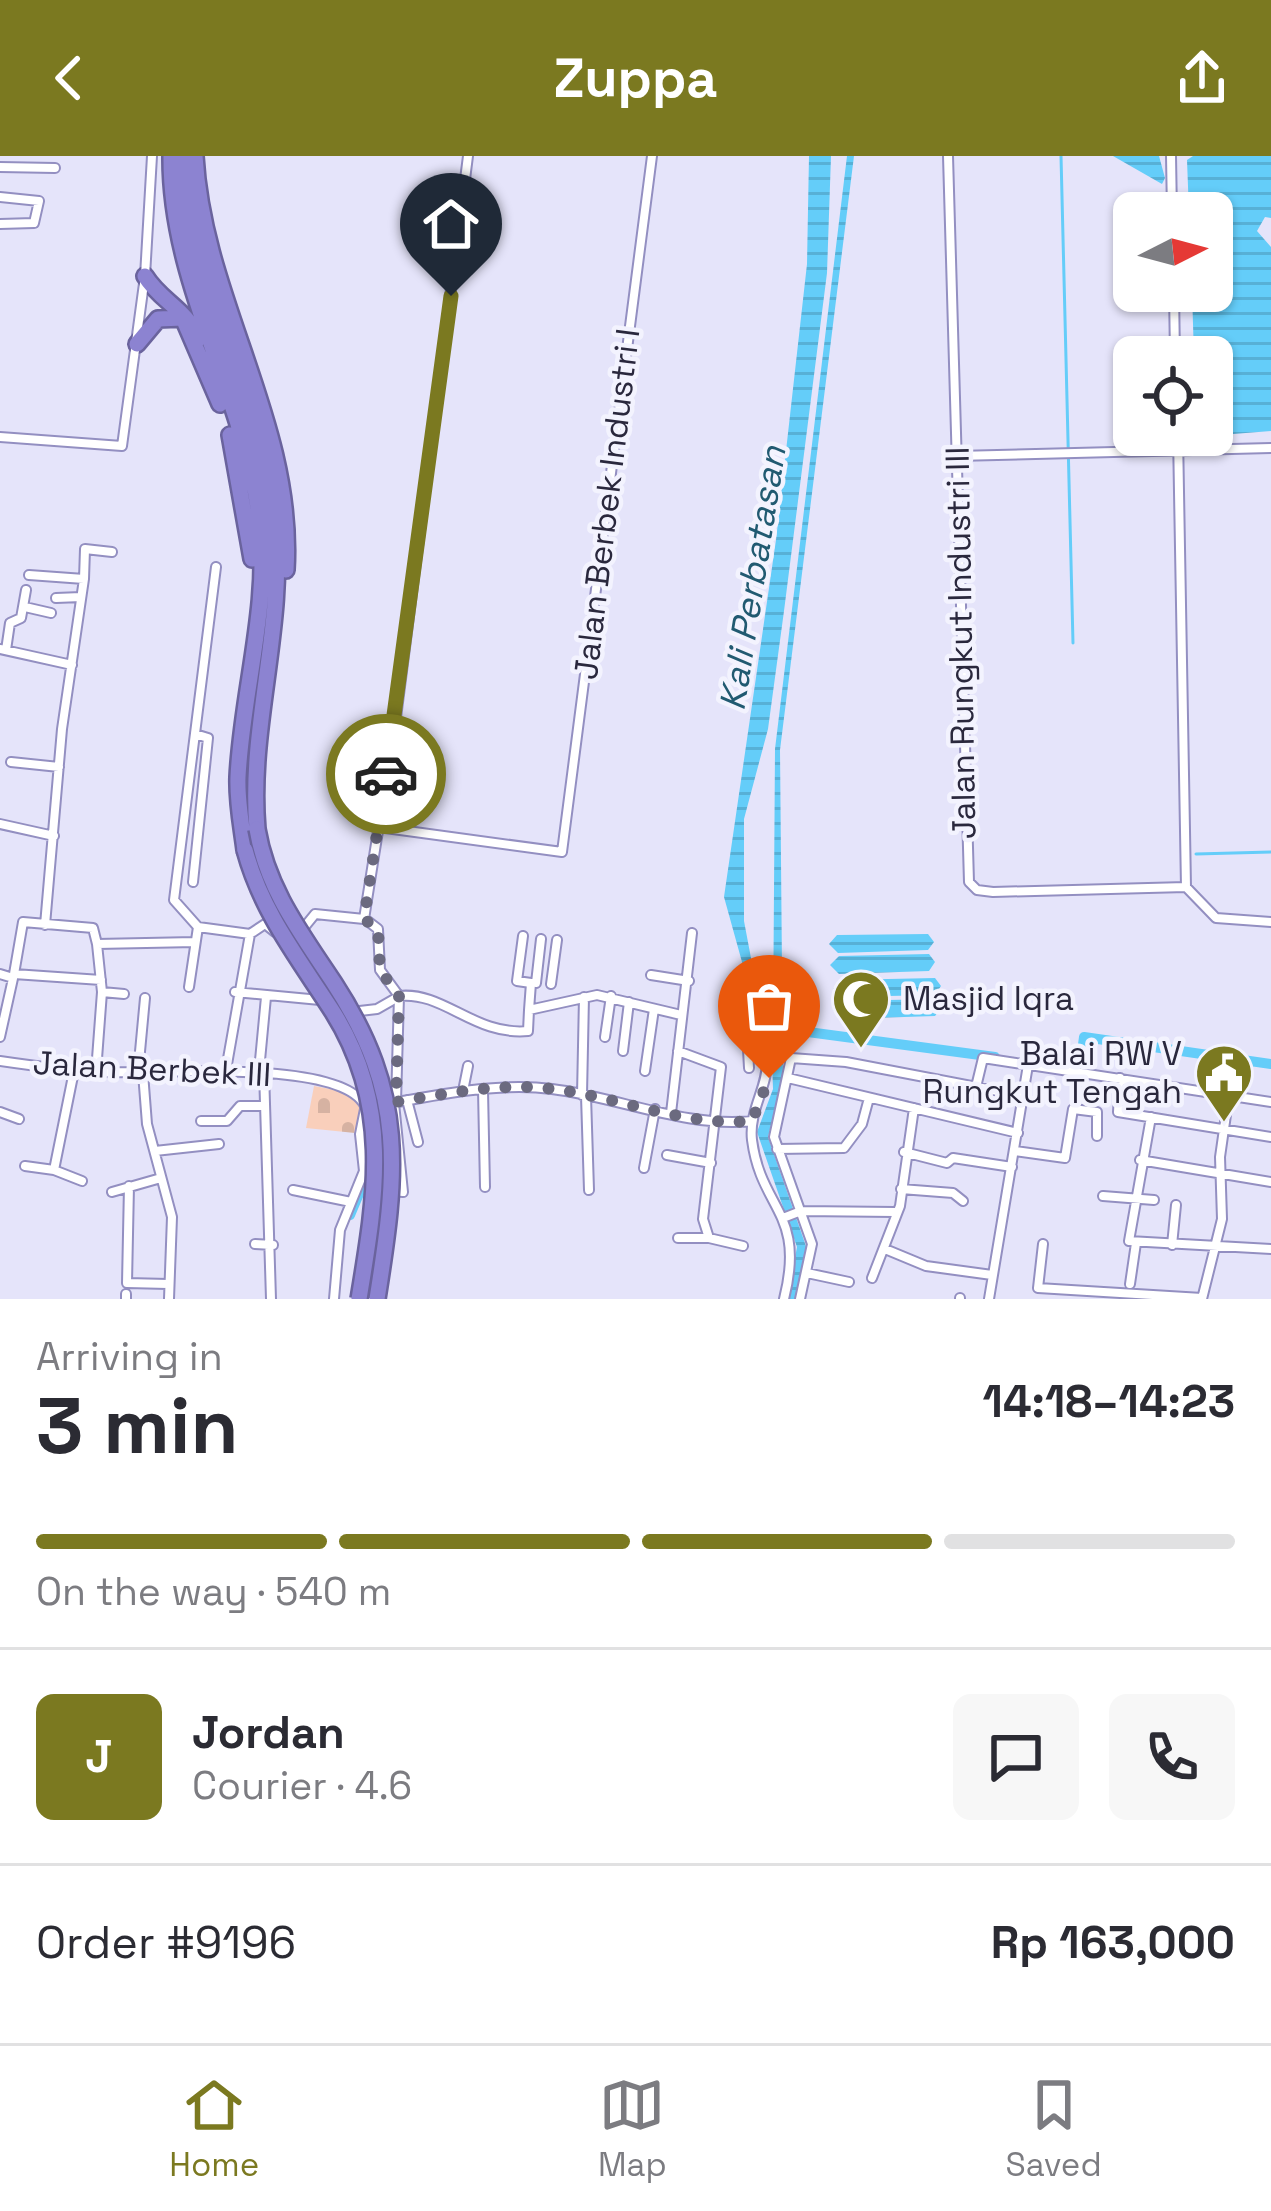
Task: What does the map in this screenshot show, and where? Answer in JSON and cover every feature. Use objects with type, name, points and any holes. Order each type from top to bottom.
[{"type":"highway","points":[[171,156],[181,253],[260,446],[275,524],[277,589],[255,750],[257,829],[284,909],[359,1022],[386,1089],[394,1179],[377,1299]]},
{"type":"highway","points":[[185,156],[190,228],[207,314],[246,454],[260,526],[262,576],[242,736]]},
{"type":"highway","points":[[195,156],[205,241],[273,435],[286,506],[283,607],[255,750]]},
{"type":"highway","points":[[145,276],[157,295],[190,319],[240,473],[252,554],[238,783],[245,850],[268,915],[334,1015],[372,1098],[377,1177],[359,1299]]},
{"type":"highway","points":[[137,344],[158,319],[172,314],[183,319],[220,404]]},
{"type":"street","points":[[0,168],[50,168],[47,156]]},
{"type":"street","points":[[0,437],[122,446],[145,276],[152,156]]},
{"type":"street","points":[[364,919],[469,156]]},
{"type":"street","name":"Jalan Berbek Industri I","points":[[378,826],[562,853],[652,156]]},
{"type":"street","name":"Jalan Rungkut Industri III","points":[[948,156],[969,882],[977,890],[993,892],[1186,886]]},
{"type":"street","points":[[1171,156],[1172,192]]},
{"type":"street","points":[[0,197],[39,201],[34,223],[0,224]]},
{"type":"street","points":[[1233,449],[1271,448]]},
{"type":"street","points":[[956,456],[1113,452]]},
{"type":"street","points":[[1178,456],[1186,886],[1216,918],[1271,922]]},
{"type":"street","points":[[45,925],[85,549],[112,552]]},
{"type":"street","points":[[216,567],[174,899],[198,927],[250,934]]},
{"type":"street","points":[[29,575],[84,579]]},
{"type":"street","points":[[26,590],[21,619],[5,622],[3,650],[72,665]]},
{"type":"street","points":[[56,598],[81,597]]},
{"type":"street","points":[[26,607],[51,613]]},
{"type":"street","points":[[193,882],[208,738],[195,734]]},
{"type":"street","points":[[11,762],[59,767]]},
{"type":"street","points":[[0,824],[54,836]]},
{"type":"street","points":[[226,1070],[236,992],[254,926],[270,925],[287,949],[315,914],[364,919],[378,929],[380,970],[399,996],[395,1102],[403,1192],[362,1189]]},
{"type":"street","points":[[0,1037],[23,922],[93,928],[102,992],[96,1072]]},
{"type":"street","points":[[189,987],[198,927]]},
{"type":"street","points":[[671,1113],[692,933]]},
{"type":"street","points":[[523,937],[517,981],[534,983],[552,984],[557,940]]},
{"type":"street","points":[[236,992],[308,996],[356,1012],[377,1009],[399,996],[430,999],[472,1023],[507,1033],[528,1031],[541,939]]},
{"type":"street","points":[[97,944],[195,942]]},
{"type":"street","points":[[0,974],[101,980]]},
{"type":"street","points":[[651,975],[689,981]]},
{"type":"street","points":[[102,992],[124,994]]},
{"type":"street","points":[[529,1010],[611,996],[681,1015]]},
{"type":"street","points":[[605,1037],[611,996]]},
{"type":"street","points":[[266,997],[261,1071],[273,1245],[271,1299]]},
{"type":"street","points":[[584,997],[590,1190]]},
{"type":"street","points":[[145,998],[141,1073],[154,1151],[172,1217],[169,1299]]},
{"type":"street","points":[[623,1051],[629,1001]]},
{"type":"street","points":[[645,1071],[654,1009]]},
{"type":"street","points":[[749,1068],[743,1035],[747,1031],[764,1046],[770,1073],[752,1121],[755,1153],[785,1217],[794,1254],[784,1299]]},
{"type":"street","points":[[678,1051],[721,1067],[703,1209],[709,1238]]},
{"type":"street","points":[[800,1299],[812,1244],[776,1149],[774,1120],[792,1057],[846,1062],[1024,1096]]},
{"type":"street","points":[[976,1087],[982,1058],[1271,1102]]},
{"type":"street","points":[[1042,1244],[1038,1288],[1202,1299],[1217,1247],[1234,1059]]},
{"type":"street","name":"Jalan Berbek III","points":[[0,1061],[96,1072],[261,1071],[349,1091],[365,1107]]},
{"type":"street","points":[[989,1299],[1028,1065]]},
{"type":"street","points":[[463,1091],[468,1066]]},
{"type":"street","points":[[54,1170],[74,1071]]},
{"type":"street","points":[[788,1078],[1018,1133]]},
{"type":"street","points":[[1120,1078],[1116,1110],[1271,1137]]},
{"type":"street","points":[[334,1299],[340,1230],[362,1189],[360,1134],[365,1107],[463,1091],[545,1088],[716,1124],[752,1121]]},
{"type":"street","points":[[483,1090],[485,1187]]},
{"type":"street","points":[[776,1149],[844,1148],[862,1124],[869,1098]]},
{"type":"street","points":[[407,1100],[418,1142]]},
{"type":"street","points":[[201,1121],[227,1121],[240,1106],[264,1106]]},
{"type":"street","points":[[872,1278],[886,1249],[901,1190],[914,1108]]},
{"type":"street","points":[[644,1168],[655,1109]]},
{"type":"street","points":[[1015,1151],[1065,1158],[1073,1109],[1097,1112],[1096,1136]]},
{"type":"street","points":[[0,1112],[19,1119]]},
{"type":"street","points":[[1151,1117],[1132,1200],[1129,1241],[1271,1250]]},
{"type":"street","points":[[154,1151],[219,1144]]},
{"type":"street","points":[[904,1152],[947,1163],[953,1158],[1012,1167]]},
{"type":"street","points":[[667,1155],[711,1163]]},
{"type":"street","points":[[1140,1160],[1271,1182]]},
{"type":"street","points":[[25,1166],[82,1181]]},
{"type":"street","points":[[112,1192],[160,1178]]},
{"type":"street","points":[[128,1186],[127,1283],[168,1284]]},
{"type":"street","points":[[293,1190],[351,1202]]},
{"type":"street","points":[[901,1190],[952,1193],[963,1201]]},
{"type":"street","points":[[1103,1196],[1154,1200]]},
{"type":"street","points":[[1172,1245],[1176,1205]]},
{"type":"street","points":[[785,1217],[799,1211],[895,1212]]},
{"type":"street","points":[[678,1238],[709,1238],[743,1246]]},
{"type":"street","points":[[1130,1284],[1136,1243]]},
{"type":"street","points":[[255,1244],[273,1245]]},
{"type":"street","points":[[886,1249],[926,1266],[992,1275]]},
{"type":"street","points":[[807,1273],[849,1282]]},
{"type":"green space","points":[[314,1086],[347,1092],[361,1107],[355,1133],[306,1128]]},
{"type":"water","name":"Kali Perbatasan","points":[[809,156],[831,156],[827,273],[768,729],[744,819],[744,921],[764,1027],[773,1029],[775,749],[847,156],[854,156],[780,750],[783,1078],[768,1137],[807,1249],[797,1299],[787,1299],[797,1247],[757,1132],[773,1089],[772,1060],[748,1025],[742,962],[724,897],[776,540],[807,264]]},
{"type":"water","points":[[1113,156],[1159,156],[1165,178],[1162,184]]},
{"type":"water","points":[[1193,156],[1271,156],[1271,218],[1265,217],[1257,231],[1271,247],[1271,431],[1233,434],[1233,336],[1193,336],[1193,312],[1233,312],[1233,192],[1188,192],[1187,160]]},
{"type":"water","points":[[928,934],[934,942],[928,950],[838,953],[829,944],[837,935]]},
{"type":"water","points":[[929,954],[935,962],[929,971],[839,974],[830,965],[839,956]]},
{"type":"water","points":[[935,978],[941,986],[935,995],[842,997],[833,989],[841,980]]},
{"type":"water","points":[[935,999],[941,1008],[935,1016],[842,1019],[833,1010],[841,1001]]},
{"type":"waterway","points":[[1061,156],[1073,643]]},
{"type":"waterway","points":[[1196,854],[1271,852]]},
{"type":"waterway","points":[[778,1028],[995,1057]]},
{"type":"waterway","points":[[1037,1063],[1080,1068],[1084,1037],[1271,1064]]},
{"type":"waterway","points":[[350,1215],[369,1170],[367,1124]]},
{"type":"way so far","points":[[386,774],[364,919],[378,929],[380,970],[399,996],[396,1102],[463,1091],[545,1088],[722,1124],[752,1121],[769,1078]]},
{"type":"place","name":"Masjid Iqra","points":[[861,1050]]},
{"type":"place","name":"Balai RW V Rungkut Tengah","points":[[1224,1124]]},
{"type":"route","points":[[386,774],[451,296]]}]
